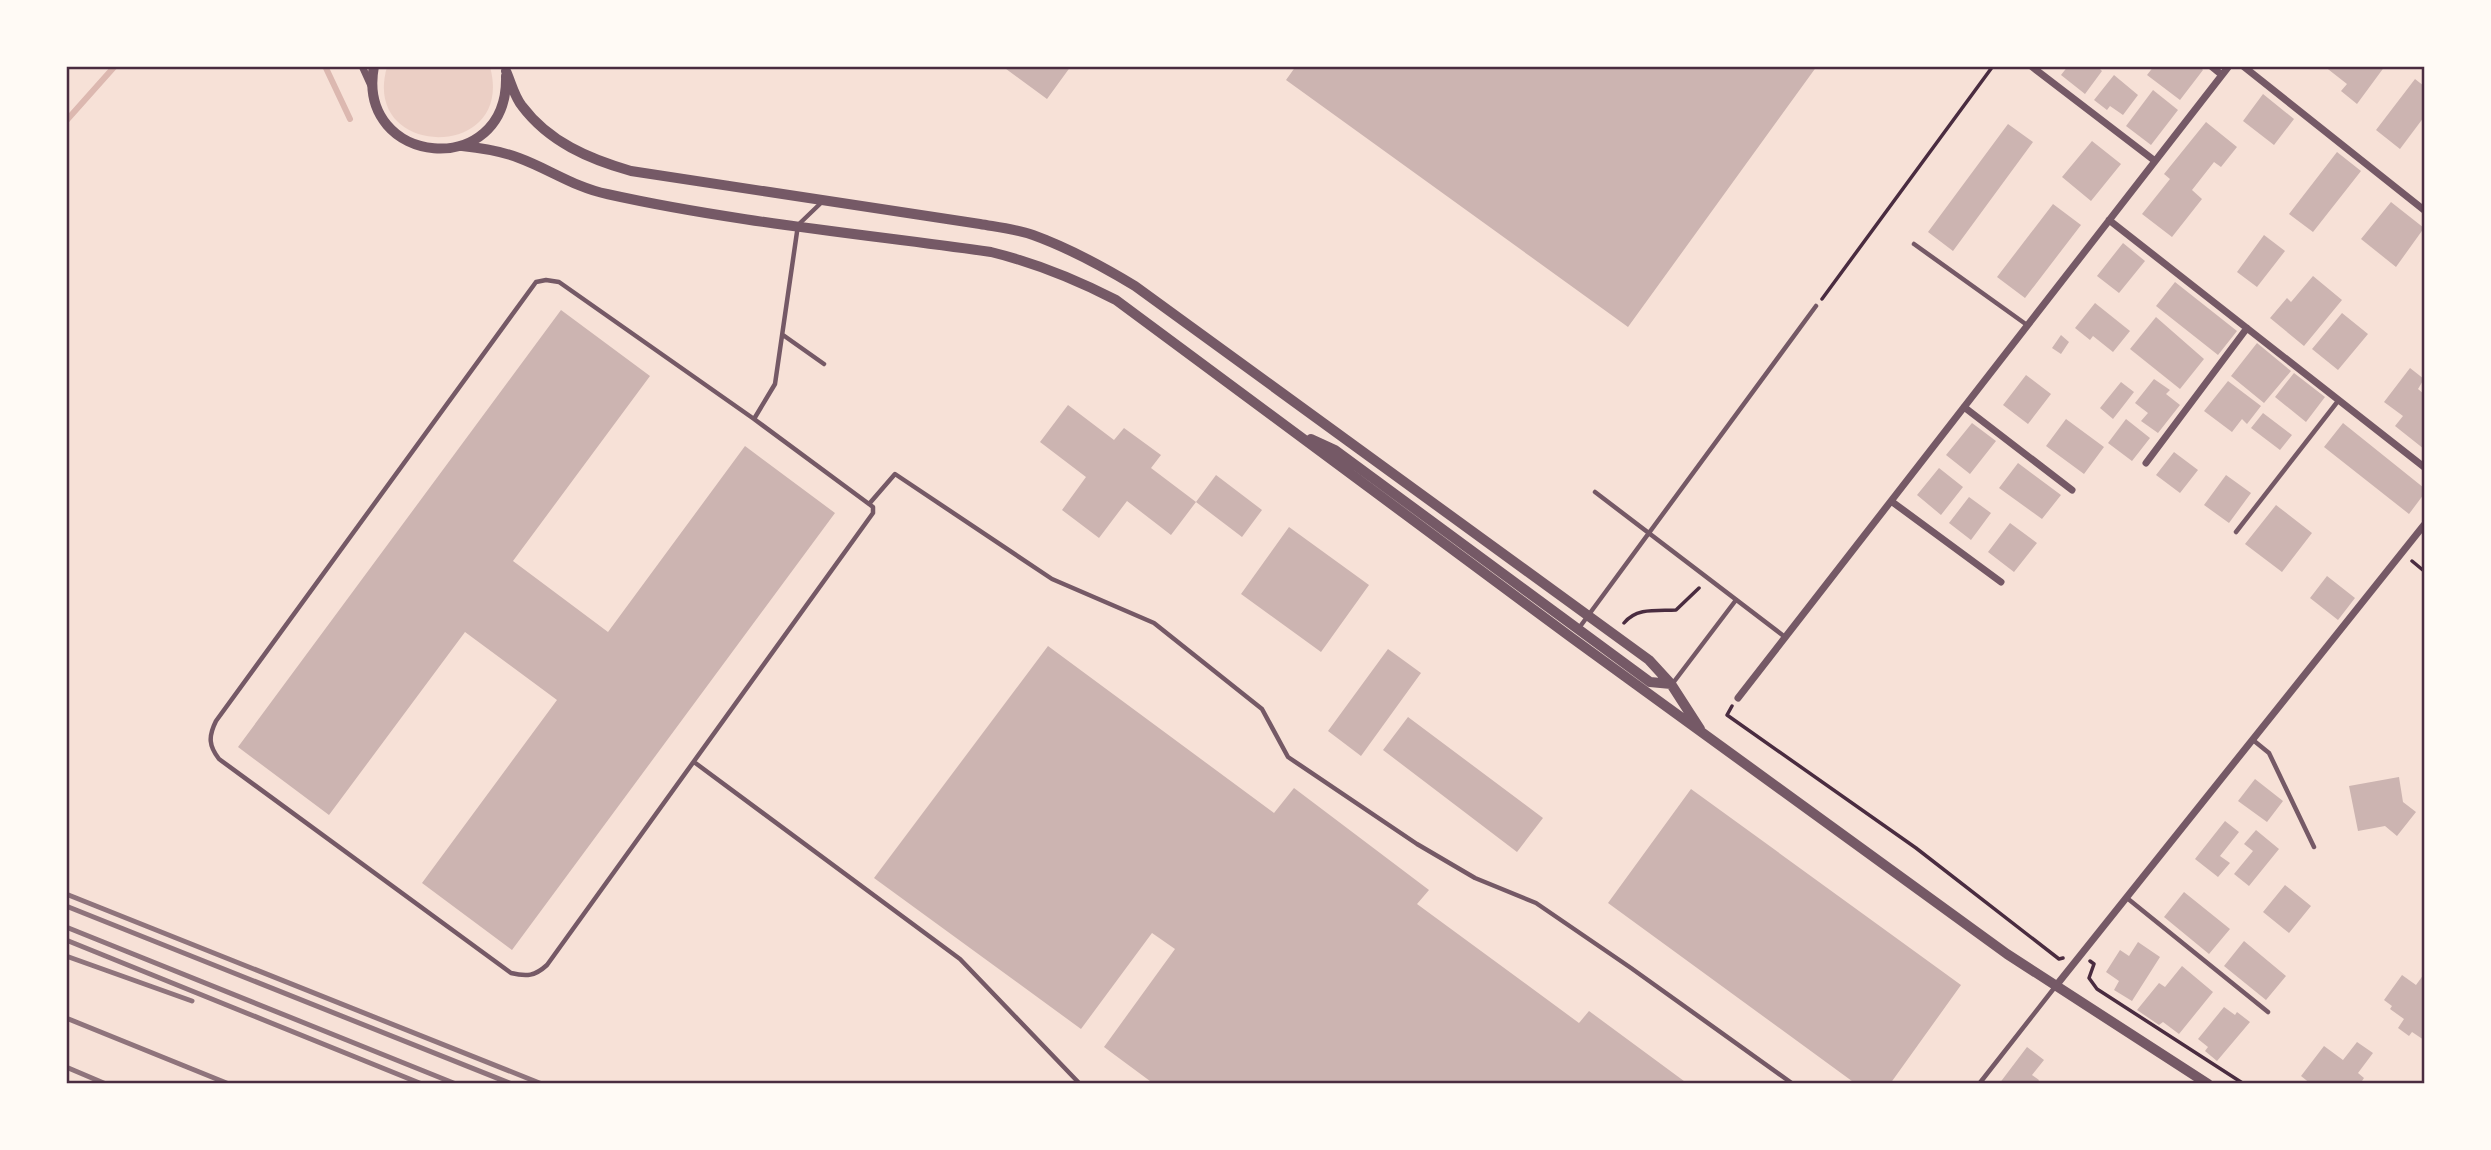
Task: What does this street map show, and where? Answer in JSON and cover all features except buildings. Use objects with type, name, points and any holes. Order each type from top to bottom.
[{"type":"street","points":[[362,66],[383,118],[392,130],[404,139],[430,149],[462,146],[480,136],[498,117],[506,92],[505,69]]},
{"type":"street","points":[[373,89],[374,66]]},
{"type":"street","points":[[2031,66],[2155,161]]},
{"type":"street","points":[[2211,66],[2222,75]]},
{"type":"street","points":[[1738,698],[2229,66]]},
{"type":"street","points":[[2243,66],[2424,211]]},
{"type":"street","points":[[505,69],[520,104],[541,127],[568,147],[599,162],[631,171],[980,224],[1031,234],[1074,252],[1135,286],[1648,660],[1671,684],[1704,734]]},
{"type":"street","points":[[462,146],[520,158],[556,176],[601,193],[665,207],[991,252],[1069,276],[1116,300],[2007,954],[2208,1083]]},
{"type":"street","points":[[2109,220],[2424,467]]},
{"type":"street","points":[[2146,463],[2247,328]]},
{"type":"street","points":[[1964,407],[2072,490]]},
{"type":"street","points":[[1289,429],[1335,450],[1650,682],[1671,684]]},
{"type":"street","points":[[1891,501],[2001,582]]},
{"type":"street","points":[[2055,987],[2424,525]]},
{"type":"lane","points":[[754,419],[775,384],[798,225],[823,200]]},
{"type":"lane","points":[[1914,244],[2027,325]]},
{"type":"lane","points":[[546,280],[566,286],[869,504],[874,510],[870,519],[539,973],[526,976],[512,973],[219,759],[211,749],[209,740],[216,721],[536,282],[546,280]]},
{"type":"lane","points":[[1578,629],[1816,306]]},
{"type":"lane","points":[[783,335],[824,364]]},
{"type":"lane","points":[[2236,532],[2339,400]]},
{"type":"lane","points":[[869,504],[895,474],[1052,579],[1154,623],[1262,709],[1288,757],[1429,851],[1475,878],[1536,903],[1793,1083]]},
{"type":"lane","points":[[1595,492],[1785,637]]},
{"type":"lane","points":[[1448,533],[1450,515]]},
{"type":"lane","points":[[1671,684],[1736,600]]},
{"type":"lane","points":[[2253,740],[2269,753],[2314,847]]},
{"type":"lane","points":[[694,762],[960,959],[1080,1083]]},
{"type":"lane","points":[[2127,898],[2268,1012]]},
{"type":"lane","points":[[1979,1083],[2055,987]]},
{"type":"path","points":[[1816,306],[1993,66]]},
{"type":"path","points":[[1622,626],[1629,617],[1642,611],[1676,610],[1699,587]]},
{"type":"path","points":[[1738,698],[1727,715],[1916,848],[2059,959],[2066,958],[2074,949],[2082,954],[2094,964],[2089,978],[2097,989],[2245,1083]]},
{"type":"shaded area","points":[[387,67],[490,67],[492,98],[481,120],[462,133],[438,137],[415,133],[395,119],[385,98]]},
{"type":"waterway","points":[[66,121],[115,66]]},
{"type":"waterway","points":[[325,66],[350,119]]},
{"type":"railway","points":[[66,894],[542,1084]]},
{"type":"railway","points":[[66,906],[512,1084]]},
{"type":"railway","points":[[66,927],[456,1084]]},
{"type":"railway","points":[[66,940],[422,1084]]},
{"type":"railway","points":[[66,956],[192,1001]]},
{"type":"railway","points":[[66,1018],[229,1084]]},
{"type":"railway","points":[[66,1067],[106,1084]]}]
